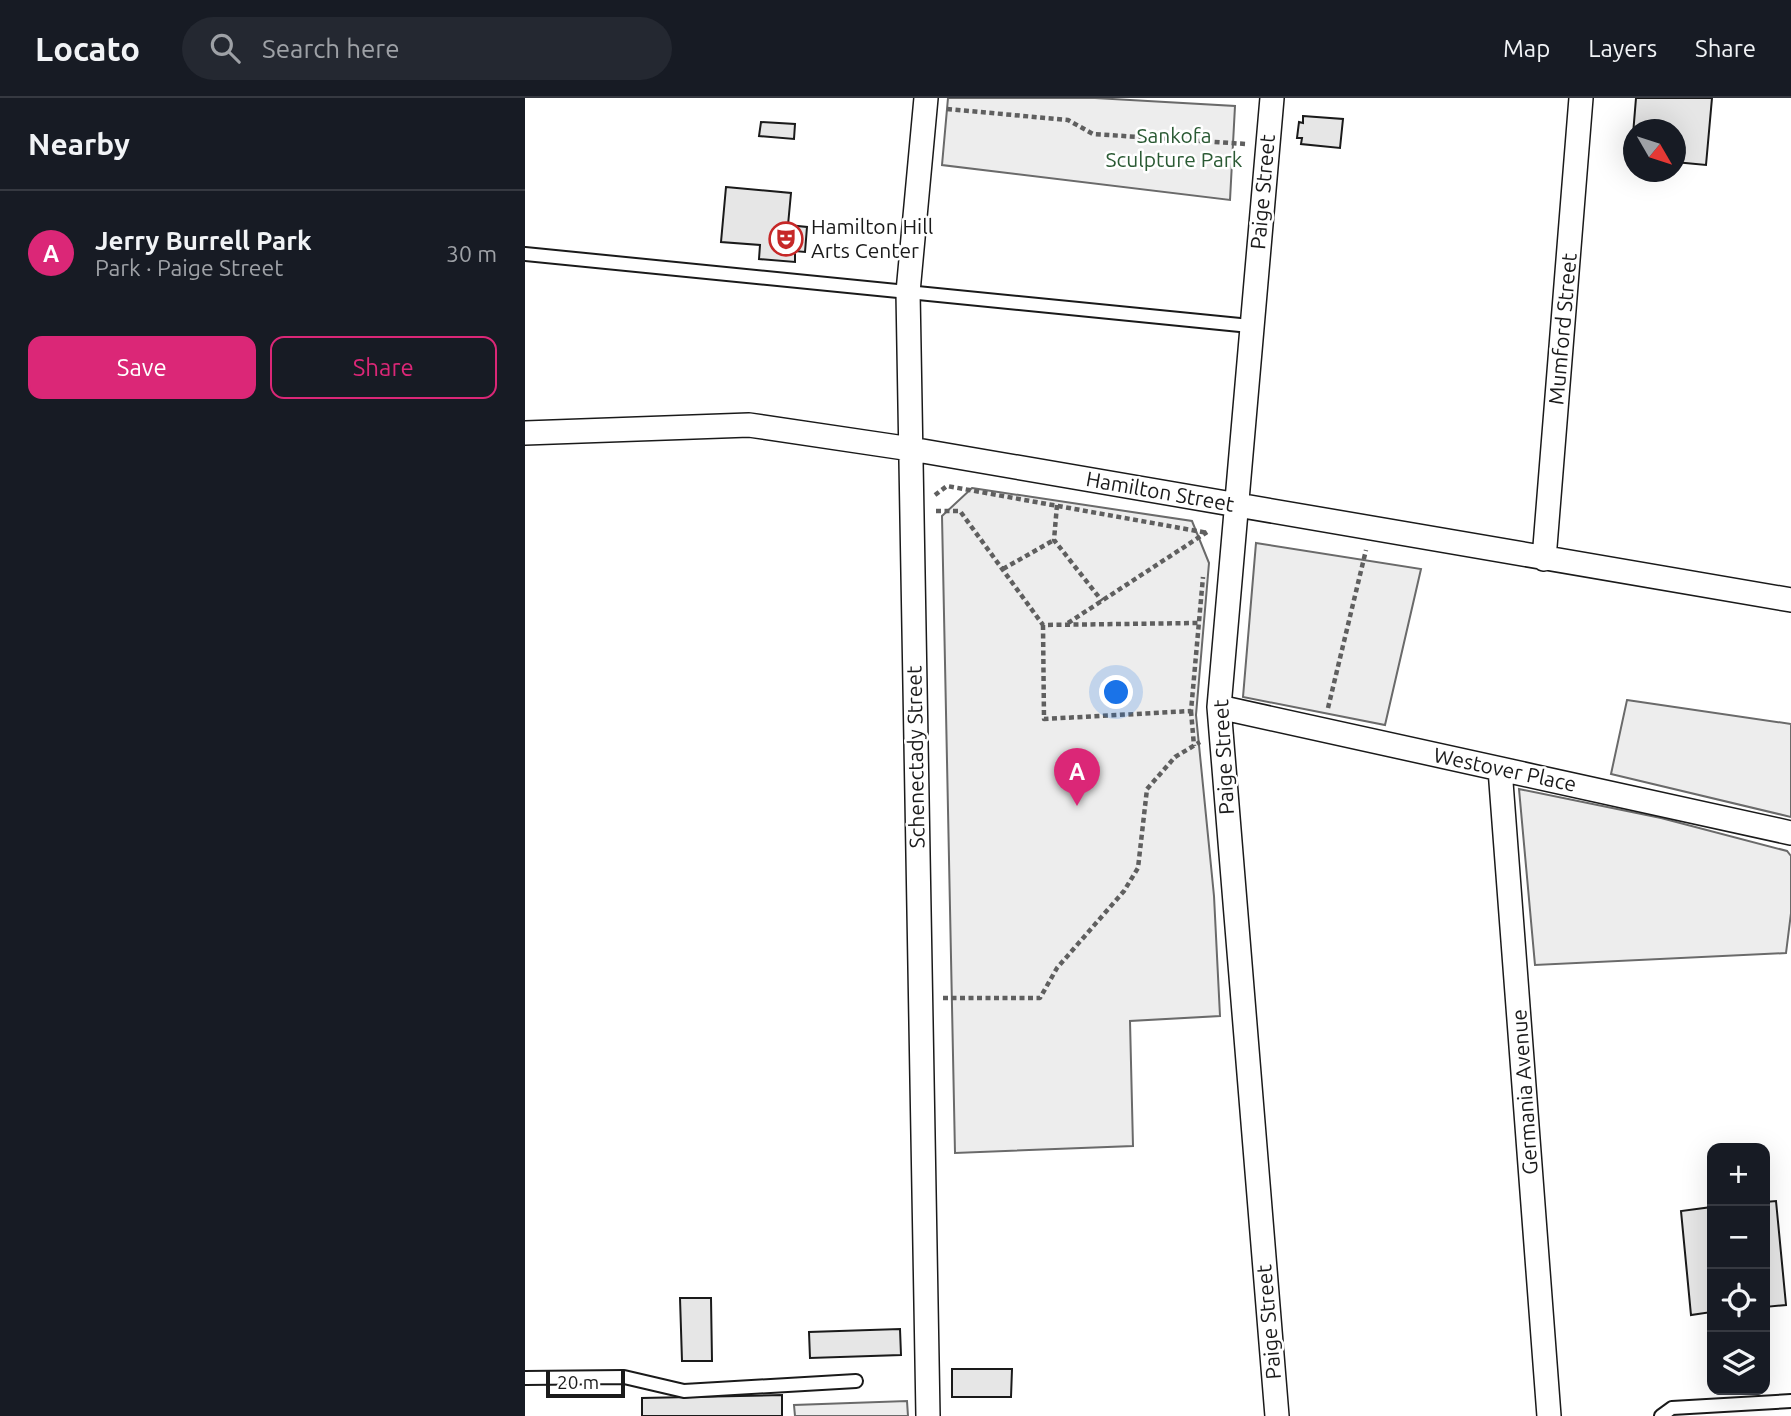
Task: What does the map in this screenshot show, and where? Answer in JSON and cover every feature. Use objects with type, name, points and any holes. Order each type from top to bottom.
[{"type":"street","name":"Paige Street","points":[[1272,98],[1234,505],[1219,707],[1277,1416]]},
{"type":"street","name":"Mumford Street","points":[[1544,559],[1581,98]]},
{"type":"street","name":"Schenectady Street","points":[[926,103],[908,292],[911,449],[922,511],[921,998],[928,1416]]},
{"type":"street","name":"Hamilton Street","points":[[525,433],[748,425],[911,449],[1791,600]]},
{"type":"street","name":"Westover Place","points":[[1219,707],[1791,833]]},
{"type":"street","name":"Germania Avenue","points":[[1500,769],[1549,1416]]},
{"type":"lane","points":[[525,254],[1250,326]]},
{"type":"lane","points":[[525,1378],[624,1377],[684,1391],[856,1381]]},
{"type":"lane","points":[[1661,1416],[1672,1408],[1715,1411],[1785,1402]]},
{"type":"lane","points":[[1779,1416],[1785,1402]]},
{"type":"path","points":[[926,103],[1068,120],[1093,134],[1267,145]]},
{"type":"path","points":[[922,511],[932,497],[947,486],[1209,532],[1233,531]]},
{"type":"path","points":[[1057,505],[1054,540],[1102,601]]},
{"type":"path","points":[[922,511],[960,511],[1043,625],[1044,719],[1191,711]]},
{"type":"path","points":[[1323,730],[1371,529]]},
{"type":"path","points":[[1207,545],[1209,532]]},
{"type":"path","points":[[1066,624],[1209,532]]},
{"type":"path","points":[[1003,569],[1054,540]]},
{"type":"path","points":[[1193,746],[1191,711],[1204,571]]},
{"type":"path","points":[[1043,625],[1227,623]]},
{"type":"path","points":[[921,998],[1040,998],[1057,968],[1123,891],[1138,868],[1147,789],[1175,757],[1221,730]]},
{"type":"green space","name":"Sankofa Sculpture Park","points":[[948,98],[1095,98],[1235,106],[1230,200],[942,165]]},
{"type":"green space","points":[[972,488],[1192,521],[1209,563],[1196,715],[1214,896],[1220,1016],[1130,1021],[1133,1146],[955,1153],[942,516]]},
{"type":"green space","points":[[1256,543],[1421,569],[1385,725],[1243,697]]},
{"type":"green space","points":[[1627,700],[1791,724],[1791,817],[1611,774]]},
{"type":"green space","points":[[1519,789],[1661,818],[1787,851],[1791,856],[1791,913],[1786,953],[1535,965]]},
{"type":"green space","points":[[907,1401],[908,1416],[795,1416],[794,1405]]},
{"type":"building","points":[[1636,98],[1712,98],[1706,165],[1686,163],[1686,119],[1634,119]]},
{"type":"building","points":[[1303,116],[1343,119],[1340,148],[1301,144],[1302,138],[1297,138],[1299,122],[1303,123]]},
{"type":"building","points":[[761,122],[795,124],[794,139],[759,136]]},
{"type":"building","points":[[726,187],[791,193],[788,225],[807,227],[805,252],[795,251],[795,262],[759,259],[760,245],[721,242]]},
{"type":"building","points":[[1776,1201],[1786,1305],[1770,1307],[1770,1206],[1770,1202]]},
{"type":"building","points":[[1707,1208],[1707,1313],[1691,1315],[1681,1211]]},
{"type":"building","points":[[680,1298],[711,1298],[712,1361],[682,1361]]},
{"type":"building","points":[[900,1329],[901,1355],[810,1358],[809,1332]]},
{"type":"building","points":[[952,1369],[1012,1369],[1011,1397],[952,1397]]},
{"type":"building","points":[[782,1395],[782,1416],[642,1416],[642,1398]]},
{"type":"place","name":"Hamilton Hill Arts Center","points":[[786,239]]},
{"type":"place","name":"Jerry Burrell Park","points":[[1077,806]]}]
